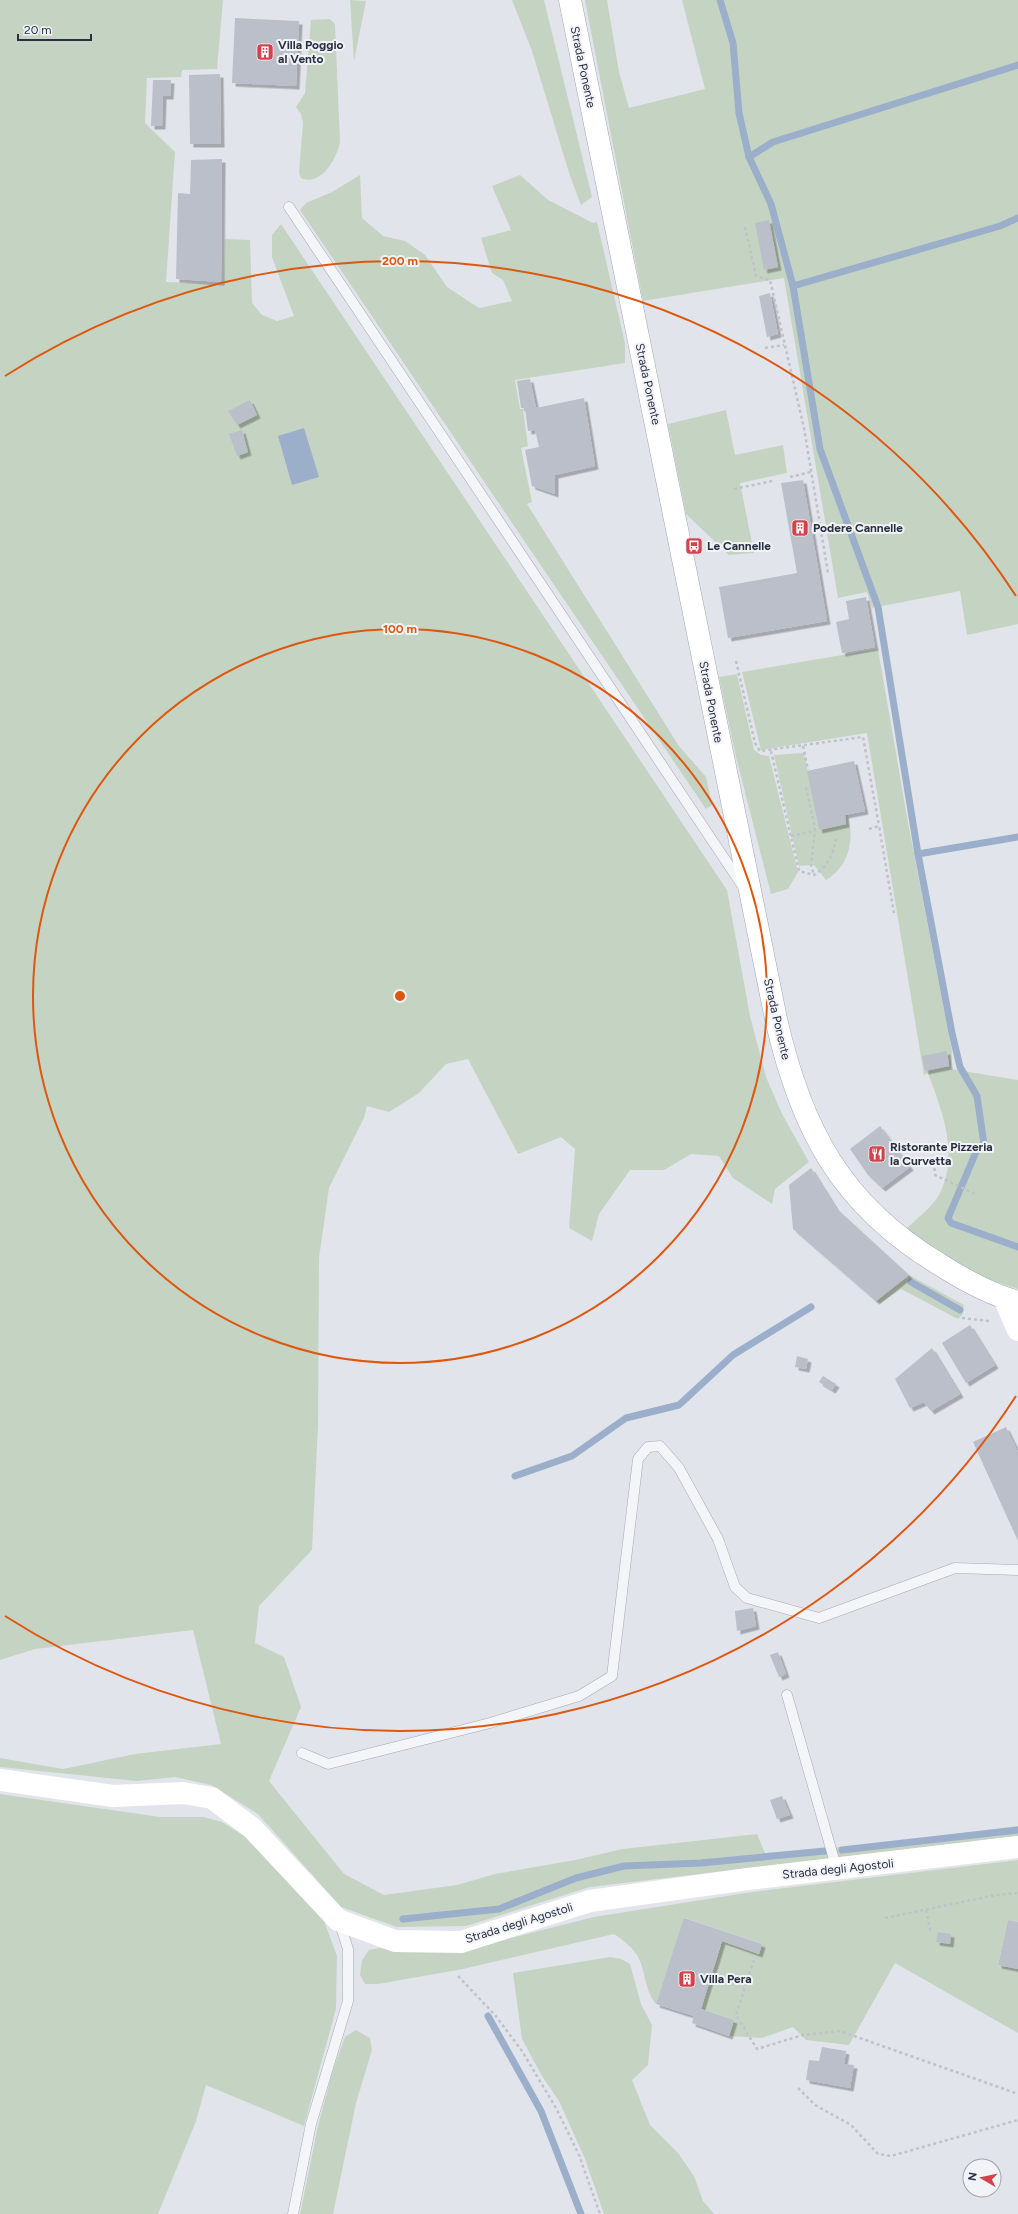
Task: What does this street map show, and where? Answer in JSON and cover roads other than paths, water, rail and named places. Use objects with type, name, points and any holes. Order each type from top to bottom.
[{"type":"main road","name":"Strada Ponente","points":[[570,0],[751,898],[790,1077],[808,1122],[833,1167],[869,1211],[899,1238],[968,1282],[1011,1300]]},
{"type":"main road","points":[[1011,1300],[1018,1330]]},
{"type":"main road","name":"Strada degli Agostoli","points":[[0,1780],[113,1796],[183,1793],[212,1798],[252,1828],[338,1920],[395,1941],[461,1942],[590,1901],[748,1879],[838,1870],[1018,1847]]},
{"type":"lane","points":[[289,207],[751,898]]},
{"type":"lane","points":[[302,1753],[328,1764],[490,1723],[579,1696],[612,1676],[638,1459],[648,1447],[660,1446],[679,1468],[718,1539],[735,1587],[747,1598],[819,1618],[955,1568],[1018,1570]]},
{"type":"lane","points":[[787,1695],[838,1870]]},
{"type":"lane","points":[[293,2214],[311,2124],[348,2001],[348,1949],[338,1920]]},
{"type":"water","points":[[304,428],[319,477],[292,485],[278,436]]},
{"type":"waterway","points":[[720,0],[733,43],[739,113],[749,157],[771,204],[793,286],[820,449],[878,607],[918,854],[952,1033],[960,1067],[977,1096],[984,1144],[976,1152],[948,1218],[951,1223],[1018,1247]]},
{"type":"waterway","points":[[749,157],[773,142],[1018,65]]},
{"type":"waterway","points":[[793,286],[1000,226],[1018,218]]},
{"type":"waterway","points":[[918,854],[1018,837]]},
{"type":"waterway","points":[[911,1282],[960,1310]]},
{"type":"waterway","points":[[515,1476],[572,1456],[626,1418],[679,1405],[733,1355],[811,1307]]},
{"type":"waterway","points":[[842,1850],[1018,1830]]},
{"type":"waterway","points":[[403,1919],[499,1909],[576,1878],[624,1866],[701,1863],[825,1851]]},
{"type":"waterway","points":[[488,2016],[541,2111],[581,2214]]},
{"type":"place","name":"Villa Poggio al Vento","points":[[265,52]]},
{"type":"place","name":"Podere Cannelle","points":[[800,528]]},
{"type":"place","name":"Le Cannelle","points":[[694,546]]},
{"type":"place","name":"Ristorante Pizzeria la Curvetta","points":[[877,1154]]},
{"type":"place","name":"Villa Pera","points":[[687,1979]]}]
